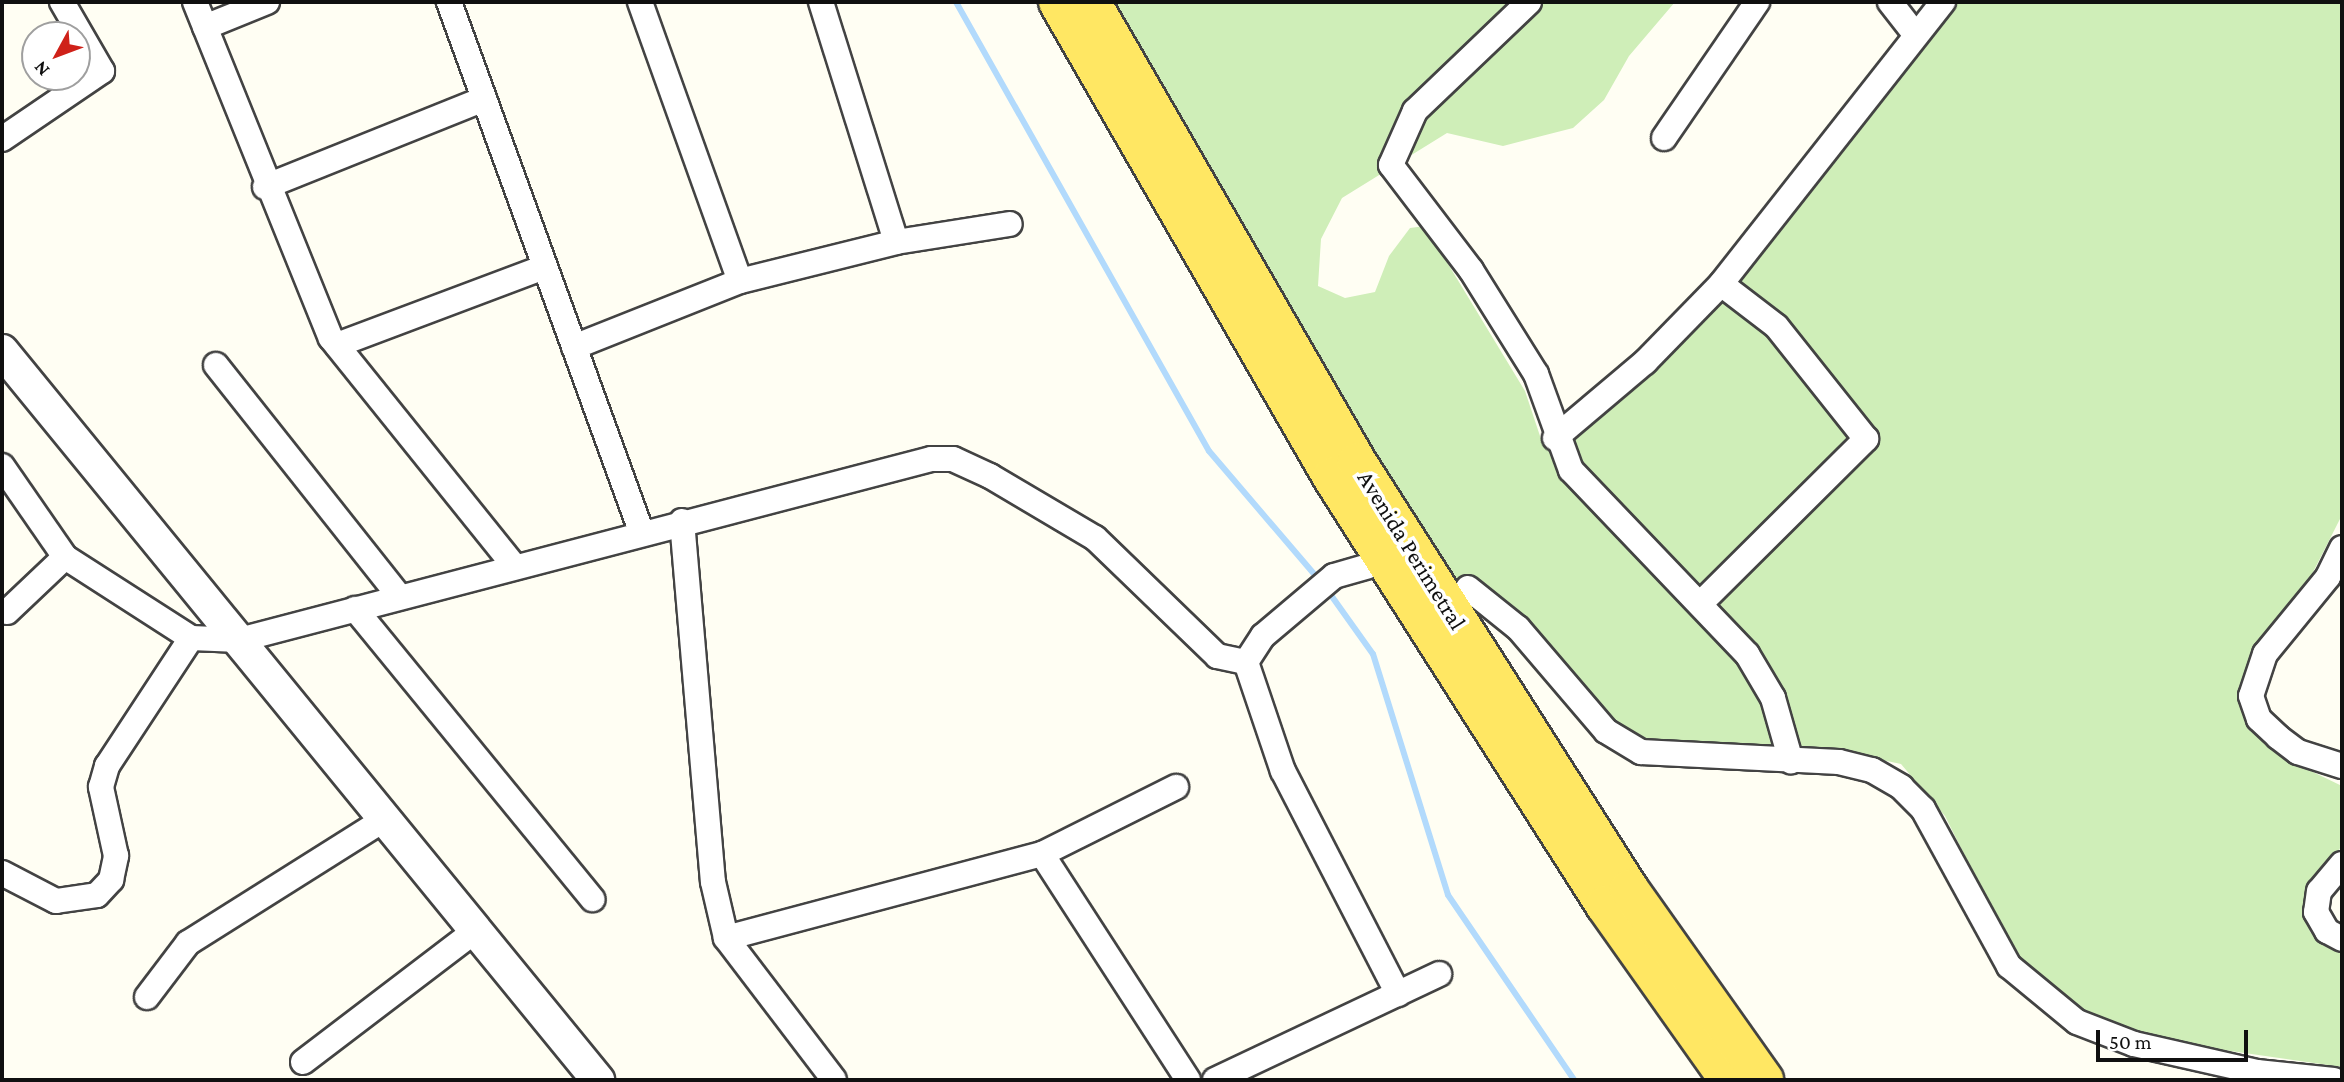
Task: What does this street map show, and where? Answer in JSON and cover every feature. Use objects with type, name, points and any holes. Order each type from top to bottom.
[{"type":"main road","name":"Avenida Perimetral","points":[[1058,2],[1339,489],[1605,905],[1729,1080]]},
{"type":"main road","name":"Avenida Perimetral","points":[[1091,2],[1357,462],[1629,889],[1764,1080]]},
{"type":"street","points":[[2,139],[102,71],[62,2]]},
{"type":"street","points":[[195,2],[265,187],[337,345],[514,566]]},
{"type":"street","points":[[205,27],[267,2]]},
{"type":"street","points":[[449,2],[641,531]]},
{"type":"street","points":[[639,2],[740,281]]},
{"type":"street","points":[[821,2],[896,242]]},
{"type":"street","points":[[1529,2],[1415,111],[1391,165],[1471,270],[1536,374],[1552,408],[1555,438],[1571,470],[1612,517],[1701,603],[1747,654],[1773,698],[1791,761]]},
{"type":"street","points":[[1664,138],[1757,2]]},
{"type":"street","points":[[1889,2],[1916,34]]},
{"type":"street","points":[[1555,438],[1646,362],[1721,284],[1943,2]]},
{"type":"street","points":[[265,187],[484,99]]},
{"type":"street","points":[[574,347],[740,281],[896,242],[1010,224]]},
{"type":"street","points":[[337,345],[545,267]]},
{"type":"street","points":[[1701,603],[1866,439],[1776,326],[1721,284]]},
{"type":"street","points":[[2,351],[598,1080]]},
{"type":"street","points":[[216,365],[400,597]]},
{"type":"street","points":[[2,466],[65,557],[191,638],[239,640],[641,531],[932,458],[953,459],[1095,538],[1180,626],[1217,656],[1246,662]]},
{"type":"street","points":[[682,521],[713,882],[726,938],[834,1080]]},
{"type":"street","points":[[2342,548],[2328,577],[2265,654],[2251,696],[2259,719],[2278,737],[2298,752],[2342,765]]},
{"type":"street","points":[[7,612],[65,557]]},
{"type":"street","points":[[1246,662],[1264,636],[1334,576],[1368,566]]},
{"type":"street","points":[[1468,588],[1518,628],[1606,731],[1641,751],[1791,761],[1872,770],[1901,787],[1923,809],[2009,966],[2077,1022],[2134,1044],[2257,1072],[2334,1080]]},
{"type":"street","points":[[355,609],[592,899]]},
{"type":"street","points":[[2,873],[56,901],[97,895],[111,880],[116,856],[101,787],[107,766],[191,638]]},
{"type":"street","points":[[1246,662],[1283,771],[1398,994]]},
{"type":"street","points":[[726,938],[1042,854],[1176,787]]},
{"type":"street","points":[[146,997],[188,943],[385,820]]},
{"type":"street","points":[[1042,854],[1188,1080]]},
{"type":"street","points":[[2342,864],[2319,891],[2316,912],[2327,931],[2342,939]]},
{"type":"street","points":[[303,1062],[476,930]]},
{"type":"street","points":[[1215,1080],[1439,974]]},
{"type":"green space","points":[[1090,2],[1675,2],[1629,56],[1604,100],[1573,128],[1503,146],[1447,133],[1342,198],[1321,239],[1318,286],[1345,298],[1375,292],[1389,256],[1410,228],[1425,226],[1525,391],[1541,439],[1572,441],[1652,372],[1958,2],[2342,2],[2342,515],[2307,584],[2252,659],[2241,699],[2248,729],[2286,759],[2342,786],[2342,846],[2305,893],[2310,932],[2342,952],[2342,1067],[2168,1042],[2087,1016],[2038,982],[2011,948],[1945,816],[1901,764],[1826,748],[1665,746],[1634,736],[1494,615],[1445,598]]},
{"type":"waterway","points":[[956,2],[1209,451],[1321,582]]},
{"type":"waterway","points":[[1328,591],[1373,654],[1448,895],[1574,1080]]}]
